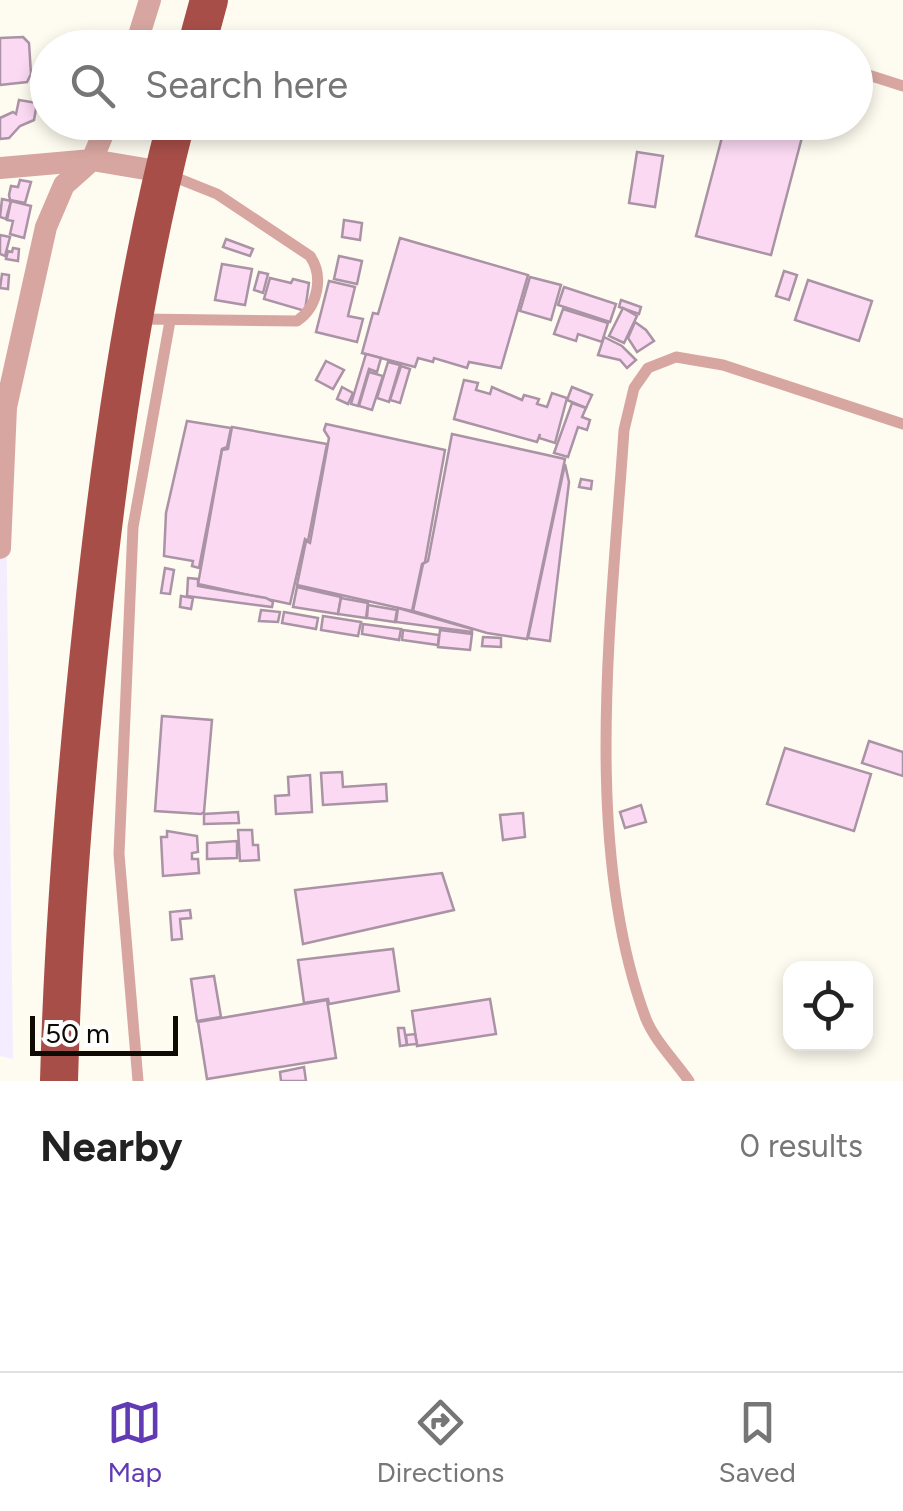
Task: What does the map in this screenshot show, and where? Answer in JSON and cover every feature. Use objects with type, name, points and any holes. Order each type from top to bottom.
[{"type":"highway","points":[[201,30],[209,0]]},
{"type":"highway","points":[[59,1081],[72,828],[104,502],[152,320],[164,172],[172,140]]},
{"type":"street","points":[[141,30],[150,0]]},
{"type":"street","points":[[0,548],[3,408],[46,227],[64,185],[92,160],[100,140]]},
{"type":"street","points":[[0,168],[92,160],[164,172]]},
{"type":"lane","points":[[873,76],[903,86]]},
{"type":"lane","points":[[138,1081],[120,854],[133,527],[152,320],[297,321],[306,315],[318,287],[318,267],[310,256],[218,194],[164,172]]},
{"type":"lane","points":[[690,1081],[648,1023],[626,953],[615,888],[607,694],[624,430],[634,388],[648,368],[676,357],[723,365],[903,424]]},
{"type":"shaded area","points":[[5,420],[13,1059],[0,1056],[0,421]]},
{"type":"building","points":[[23,37],[29,43],[27,82],[0,85],[0,38]]},
{"type":"building","points":[[19,100],[30,102],[30,122],[9,138],[0,139],[0,118],[16,114]]},
{"type":"building","points":[[721,140],[801,140],[771,255],[696,236]]},
{"type":"building","points":[[637,152],[663,156],[655,207],[629,203]]},
{"type":"building","points":[[20,180],[31,182],[25,203],[10,200],[11,186],[18,187]]},
{"type":"building","points":[[2,199],[11,201],[6,219],[0,217]]},
{"type":"building","points":[[11,201],[31,206],[24,238],[10,234],[13,221],[7,220]]},
{"type":"building","points":[[344,220],[362,223],[360,240],[342,237]]},
{"type":"building","points":[[0,235],[10,237],[5,256],[0,254]]},
{"type":"building","points":[[400,238],[528,275],[501,368],[469,362],[467,368],[434,358],[433,362],[418,358],[415,367],[362,353]]},
{"type":"building","points":[[226,239],[253,249],[250,256],[223,247]]},
{"type":"building","points":[[13,248],[19,249],[18,261],[6,259]]},
{"type":"building","points":[[339,256],[362,261],[357,284],[334,279]]},
{"type":"building","points":[[222,264],[252,269],[245,305],[215,300]]},
{"type":"building","points":[[784,271],[797,275],[789,300],[776,296]]},
{"type":"building","points":[[259,272],[268,274],[263,293],[254,290]]},
{"type":"building","points":[[2,274],[9,275],[8,289],[0,288]]},
{"type":"building","points":[[530,277],[561,285],[551,320],[520,311]]},
{"type":"building","points":[[270,278],[309,283],[305,311],[264,299]]},
{"type":"building","points":[[808,280],[872,301],[859,341],[795,320]]},
{"type":"building","points":[[329,281],[355,287],[348,316],[363,319],[357,342],[316,332]]},
{"type":"building","points":[[564,287],[616,304],[610,322],[558,305]]},
{"type":"building","points":[[621,300],[641,307],[639,314],[619,307]]},
{"type":"building","points":[[623,308],[637,316],[624,343],[609,336]]},
{"type":"building","points":[[563,309],[608,323],[602,342],[578,334],[576,341],[554,334]]},
{"type":"building","points":[[635,322],[654,341],[637,352],[628,338]]},
{"type":"building","points":[[604,337],[622,346],[636,360],[627,368],[620,360],[598,355]]},
{"type":"building","points":[[366,354],[381,358],[377,372],[369,369],[358,406],[351,404]]},
{"type":"building","points":[[326,361],[344,370],[333,389],[316,380]]},
{"type":"building","points":[[388,362],[400,365],[389,402],[377,398]]},
{"type":"building","points":[[401,366],[410,369],[400,403],[390,400]]},
{"type":"building","points":[[369,372],[383,376],[372,410],[359,406]]},
{"type":"building","points":[[464,380],[478,383],[476,390],[490,394],[492,387],[522,400],[524,395],[539,399],[537,404],[547,407],[552,393],[567,398],[555,443],[539,438],[540,434],[537,442],[454,419]]},
{"type":"building","points":[[342,387],[353,393],[348,404],[337,399]]},
{"type":"building","points":[[572,387],[592,395],[586,408],[567,400]]},
{"type":"building","points":[[572,403],[586,408],[582,417],[590,420],[587,430],[578,427],[568,457],[554,453]]},
{"type":"building","points":[[187,421],[231,428],[227,447],[222,449],[199,568],[192,566],[193,561],[164,556],[166,513]]},
{"type":"building","points":[[326,424],[445,450],[412,611],[297,585],[306,541],[310,543],[329,438],[324,430]]},
{"type":"building","points":[[232,427],[327,444],[308,541],[305,539],[290,604],[198,584],[222,450],[228,449]]},
{"type":"building","points":[[452,434],[565,459],[527,639],[487,633],[413,611],[423,564],[428,561]]},
{"type":"building","points":[[565,464],[569,482],[550,641],[528,638]]},
{"type":"building","points":[[581,479],[592,481],[591,489],[579,487]]},
{"type":"building","points":[[165,568],[174,570],[170,594],[161,593]]},
{"type":"building","points":[[188,578],[198,579],[198,586],[266,598],[273,602],[272,607],[187,596]]},
{"type":"building","points":[[297,587],[341,597],[338,614],[293,607]]},
{"type":"building","points":[[181,596],[193,598],[191,609],[180,607]]},
{"type":"building","points":[[341,598],[368,603],[366,618],[338,614]]},
{"type":"building","points":[[368,605],[397,610],[395,622],[367,618]]},
{"type":"building","points":[[398,608],[472,629],[472,632],[396,622]]},
{"type":"building","points":[[261,610],[280,612],[278,622],[259,621]]},
{"type":"building","points":[[284,612],[318,618],[316,629],[282,623]]},
{"type":"building","points":[[323,616],[361,622],[358,636],[321,630]]},
{"type":"building","points":[[363,624],[401,629],[399,640],[362,634]]},
{"type":"building","points":[[403,630],[439,635],[438,645],[402,640]]},
{"type":"building","points":[[440,630],[472,634],[470,650],[438,647]]},
{"type":"building","points":[[483,637],[501,638],[501,647],[482,646]]},
{"type":"building","points":[[162,716],[212,720],[201,814],[155,811]]},
{"type":"building","points":[[869,741],[903,752],[903,776],[862,763]]},
{"type":"building","points":[[785,748],[871,774],[854,831],[767,804]]},
{"type":"building","points":[[342,772],[343,787],[386,784],[387,801],[323,805],[321,773]]},
{"type":"building","points":[[310,775],[312,812],[276,814],[275,796],[289,795],[288,777]]},
{"type":"building","points":[[641,805],[646,822],[625,828],[620,812]]},
{"type":"building","points":[[238,812],[239,823],[204,824],[204,814]]},
{"type":"building","points":[[523,813],[525,837],[503,840],[500,815]]},
{"type":"building","points":[[238,830],[252,830],[259,860],[240,861]]},
{"type":"building","points":[[167,831],[197,836],[198,852],[192,853],[192,859],[198,859],[199,873],[163,876],[161,837],[167,837]]},
{"type":"building","points":[[237,841],[237,858],[207,859],[207,843]]},
{"type":"building","points":[[442,873],[454,910],[303,944],[295,890]]},
{"type":"building","points":[[190,910],[191,918],[180,919],[182,939],[172,940],[170,912]]},
{"type":"building","points":[[393,949],[399,991],[329,1004],[328,999],[304,1003],[298,960]]},
{"type":"building","points":[[214,976],[221,1017],[197,1021],[191,979]]},
{"type":"building","points":[[490,999],[496,1034],[417,1046],[412,1011]]},
{"type":"building","points":[[327,1000],[336,1058],[207,1079],[198,1022]]},
{"type":"building","points":[[398,1028],[404,1028],[407,1045],[400,1046]]},
{"type":"building","points":[[415,1034],[417,1044],[407,1045],[406,1035]]},
{"type":"building","points":[[304,1067],[306,1081],[281,1081],[280,1072]]}]
